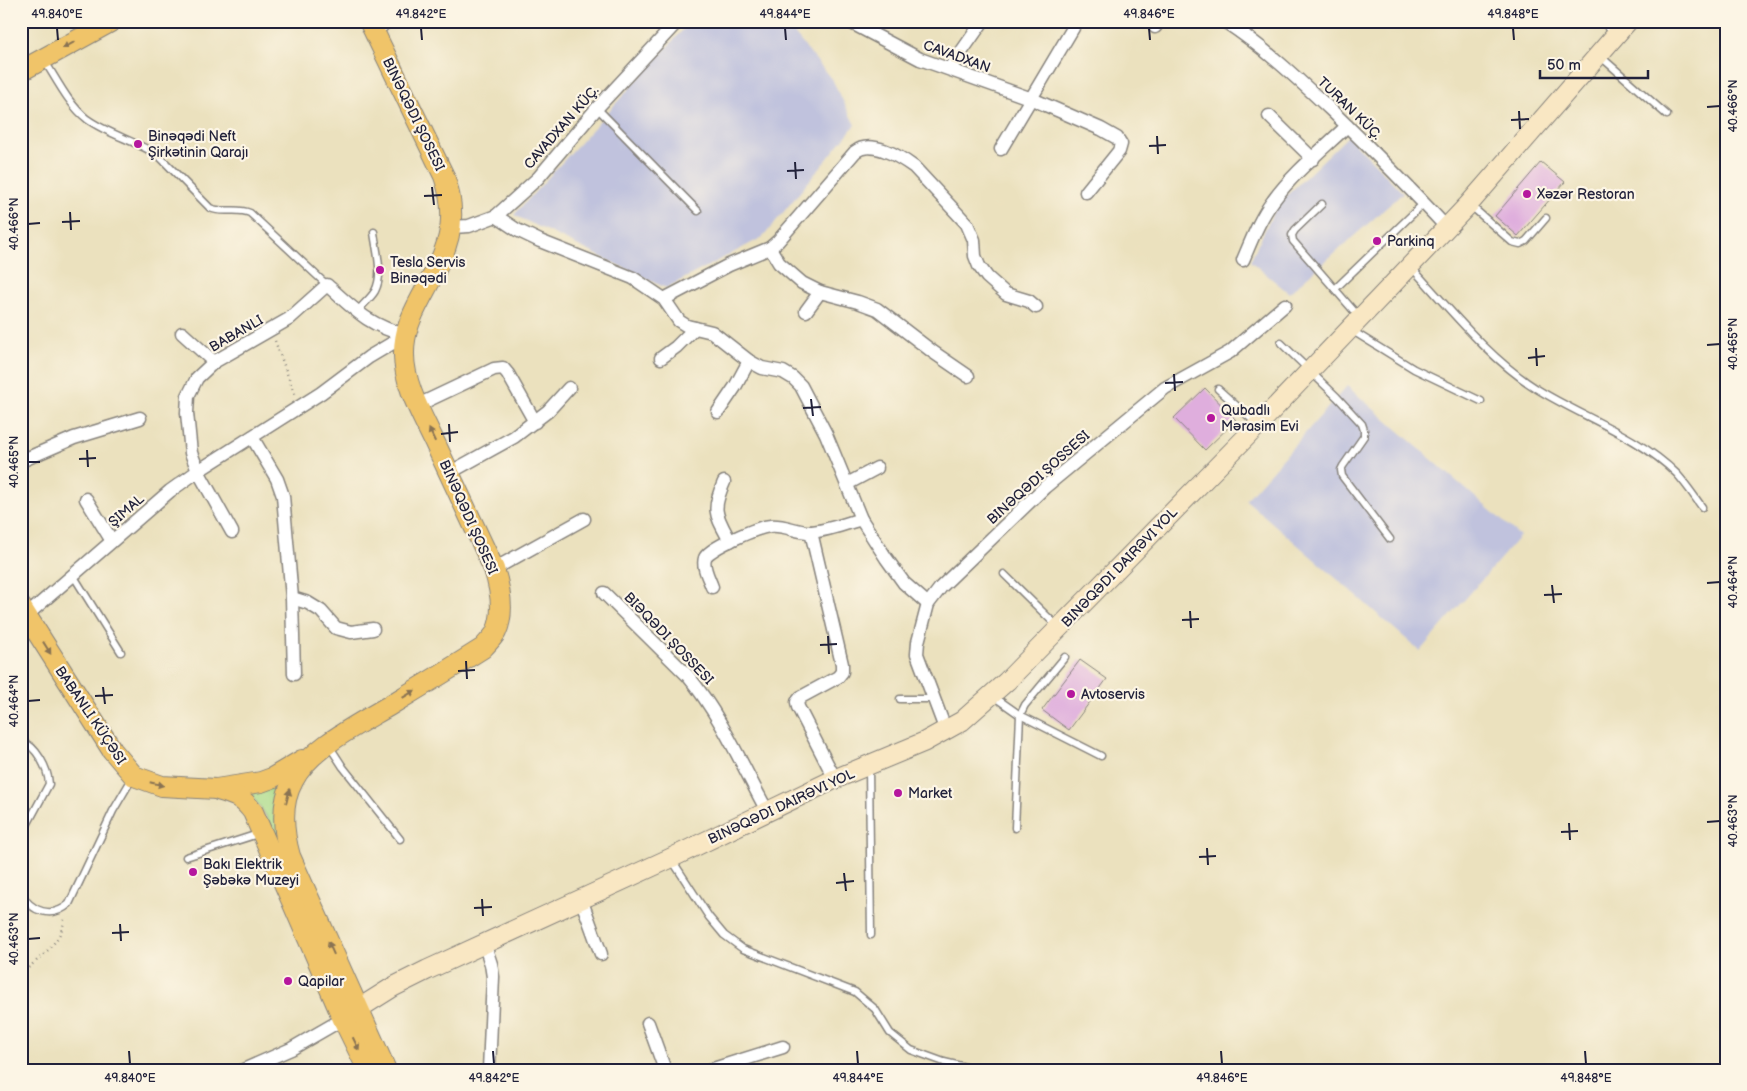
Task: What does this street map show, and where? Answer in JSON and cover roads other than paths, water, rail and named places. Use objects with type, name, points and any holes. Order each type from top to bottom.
[{"type":"main road","points":[[21,71],[112,21]]},
{"type":"main road","name":"BINƏQƏDI ŞOSESI","points":[[368,1070],[351,1014],[290,856],[286,839],[284,811],[288,791],[293,779],[301,768],[327,743],[483,648],[496,632],[500,617],[500,598],[494,569],[418,405],[406,370],[404,353],[406,335],[414,311],[443,254],[452,227],[451,198],[444,176],[376,25]]},
{"type":"main road","name":"BINƏQƏDI DAIRƏVI YOL","points":[[351,1014],[393,987],[484,943],[671,858],[767,811],[946,732],[962,722],[992,696],[1059,628],[1258,425],[1447,228],[1599,55],[1617,25]]},
{"type":"main road","points":[[23,614],[112,750],[134,776],[162,786],[216,789],[247,785],[272,778],[327,743]]},
{"type":"main road","name":"BINƏQƏDI ŞOSESI","points":[[216,789],[237,796],[246,802],[253,812],[351,1014],[386,1070]]},
{"type":"street","name":"CAVADXAN KÜÇ.","points":[[452,227],[469,226],[496,216],[538,178],[597,108],[678,21]]},
{"type":"street","name":"CAVADXAN","points":[[848,21],[904,52],[1032,99],[1118,138],[1121,144],[1119,151],[1086,192]]},
{"type":"street","points":[[950,68],[983,21]]},
{"type":"street","name":"TURAN KÜÇ.","points":[[1224,21],[1283,65],[1347,126],[1447,228]]},
{"type":"street","points":[[1241,32],[1250,21]]},
{"type":"street","points":[[1001,149],[1073,28]]},
{"type":"street","points":[[1269,116],[1312,159]]},
{"type":"street","points":[[1243,260],[1257,227],[1272,202],[1287,183],[1347,126]]},
{"type":"street","points":[[664,299],[729,265],[770,248],[855,152],[860,148],[872,146],[904,160],[914,167],[966,224],[974,240],[978,266],[987,277],[1006,294],[1029,301],[1036,307]]},
{"type":"street","points":[[496,216],[517,230],[540,241],[633,278],[664,299],[679,321],[687,326],[712,332],[749,361],[762,368],[783,372],[793,378],[801,386],[826,434],[861,519],[904,583],[928,604]]},
{"type":"street","points":[[770,248],[779,263],[802,284],[820,292],[858,302],[877,310],[968,376]]},
{"type":"street","points":[[232,532],[198,471],[191,453],[187,413],[188,396],[197,378],[214,362],[289,319],[327,285],[357,312],[374,324],[406,335]]},
{"type":"street","points":[[806,311],[820,292]]},
{"type":"street","name":"BINƏQƏDI ŞOSSESI","points":[[946,732],[917,654],[918,642],[928,604],[941,587],[1045,487],[1165,388],[1230,352],[1285,305]]},
{"type":"street","points":[[661,358],[681,343],[695,328]]},
{"type":"street","points":[[182,333],[214,362]]},
{"type":"street","name":"ŞIMAL","points":[[23,614],[73,575],[170,491],[198,471],[300,408],[369,357],[406,335]]},
{"type":"street","points":[[718,412],[735,387],[749,361]]},
{"type":"street","points":[[418,405],[494,369],[503,368],[535,422]]},
{"type":"street","points":[[449,473],[514,437],[548,411],[569,388]]},
{"type":"street","points":[[21,461],[74,438],[140,418]]},
{"type":"street","points":[[252,438],[277,479],[284,496],[292,598],[294,674]]},
{"type":"street","points":[[846,484],[877,468]]},
{"type":"street","points":[[724,482],[716,500],[716,511],[730,541]]},
{"type":"street","points":[[86,499],[112,541]]},
{"type":"street","points":[[494,569],[584,519]]},
{"type":"street","points":[[712,587],[704,566],[705,558],[708,552],[730,541],[769,526],[783,526],[794,530],[811,532],[835,528],[861,519]]},
{"type":"street","points":[[811,532],[842,664],[842,672],[838,677],[797,702],[835,780]]},
{"type":"street","name":"BIƏQƏDI ŞOSSESI","points":[[604,592],[699,689],[713,709],[767,811]]},
{"type":"street","points":[[292,598],[308,603],[321,611],[336,628],[351,632],[372,630]]},
{"type":"street","points":[[581,899],[601,954]]},
{"type":"street","points":[[484,943],[493,977],[489,1070]]},
{"type":"street","points":[[250,1069],[291,1049],[351,1014]]},
{"type":"street","points":[[648,1023],[665,1070]]},
{"type":"street","points":[[710,1070],[783,1047]]},
{"type":"lane","points":[[1599,55],[1667,115]]},
{"type":"lane","points":[[43,59],[74,106],[88,119],[104,129],[150,149],[210,208],[218,212],[243,210],[250,213],[327,285]]},
{"type":"lane","points":[[597,108],[698,211]]},
{"type":"lane","points":[[1334,289],[1424,203]]},
{"type":"lane","points":[[1322,204],[1295,230],[1292,235],[1293,241],[1334,289],[1355,324],[1414,369],[1481,401]]},
{"type":"lane","points":[[1469,204],[1512,242],[1520,244],[1526,241],[1546,218]]},
{"type":"lane","points":[[357,312],[375,291],[378,281],[379,268],[374,232]]},
{"type":"lane","points":[[1410,266],[1480,342],[1506,365],[1536,388],[1649,451],[1677,474],[1702,507]]},
{"type":"lane","points":[[1281,343],[1362,424],[1364,436],[1343,466],[1341,470],[1342,476],[1390,539]]},
{"type":"lane","points":[[1218,389],[1258,425]]},
{"type":"lane","points":[[1004,574],[1059,628]]},
{"type":"lane","points":[[73,575],[121,652]]},
{"type":"lane","points":[[1015,828],[1020,715],[1024,705],[1065,657]]},
{"type":"lane","points":[[992,696],[1020,715],[1101,756]]},
{"type":"lane","points":[[900,699],[933,699]]},
{"type":"lane","points":[[21,741],[33,748],[48,775],[49,784],[21,836]]},
{"type":"lane","points":[[327,743],[342,767],[400,840]]},
{"type":"lane","points":[[869,766],[871,934]]},
{"type":"lane","points":[[21,893],[26,902],[37,910],[56,913],[69,904],[113,811],[134,776]]},
{"type":"lane","points":[[186,857],[262,833]]},
{"type":"lane","points":[[671,858],[709,917],[724,935],[743,949],[855,992],[875,1009],[890,1033],[911,1050],[944,1062],[978,1070]]},
{"type":"place","name":"Binəqədi Neft Şirkətinin Qarajı","points":[[138,144]]},
{"type":"place","name":"Xəzər Restoran","points":[[1527,194]]},
{"type":"place","name":"Parkinq","points":[[1377,241]]},
{"type":"place","name":"Tesla Servis Binəqədi","points":[[380,270]]},
{"type":"place","name":"Qubadlı Mərasim Evi","points":[[1211,418]]},
{"type":"place","name":"Avtoservis","points":[[1071,694]]},
{"type":"place","name":"Market","points":[[898,793]]},
{"type":"place","name":"Bakı Elektrik Şəbəkə Muzeyi","points":[[193,872]]},
{"type":"place","name":"Qapilar","points":[[288,981]]}]
